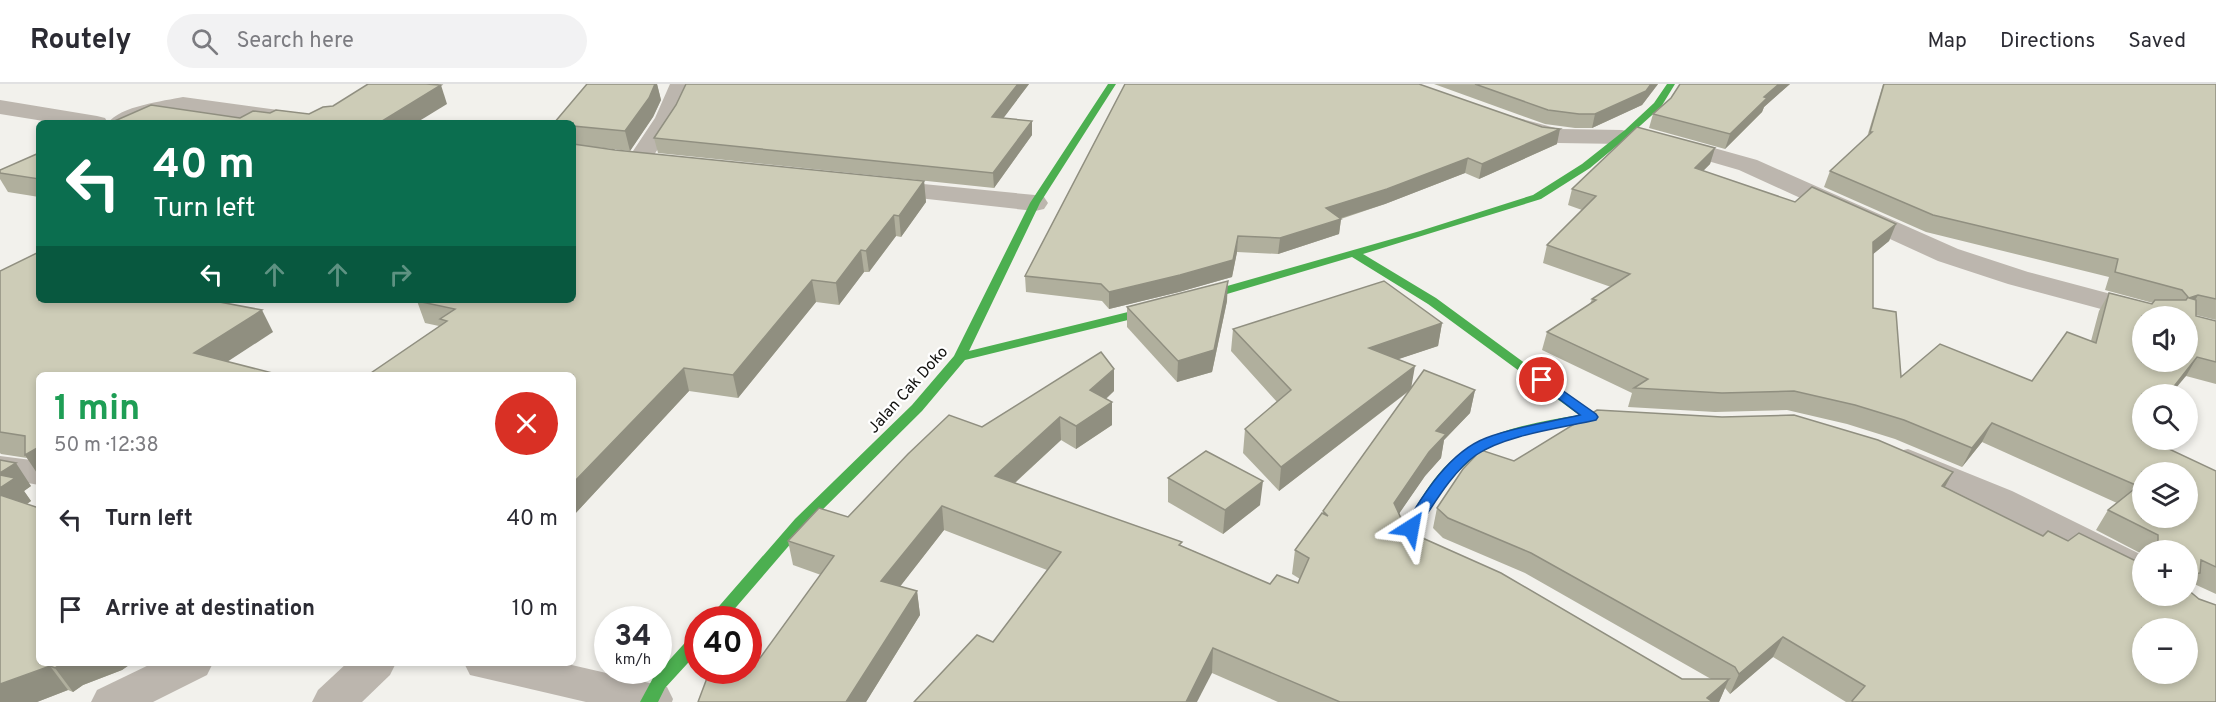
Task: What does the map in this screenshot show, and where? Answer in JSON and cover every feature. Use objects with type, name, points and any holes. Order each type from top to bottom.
[{"type":"street","points":[[127,120],[207,84]]},
{"type":"street","points":[[638,162],[666,118],[681,84]]},
{"type":"street","name":"Jalan Cak Doko","points":[[727,606],[800,523],[916,408],[960,357],[1035,204],[1112,84]]},
{"type":"street","points":[[960,357],[1189,301],[1537,197],[1586,166],[1625,135],[1658,105],[1671,84]]},
{"type":"street","points":[[151,110],[183,104],[197,104],[304,120]]},
{"type":"street","points":[[0,107],[79,120]]},
{"type":"street","points":[[329,120],[344,110]]},
{"type":"street","points":[[1491,114],[1520,126],[1558,136],[1625,135],[1748,165],[1948,255],[2018,278],[2132,309]]},
{"type":"street","points":[[860,185],[1035,204]]},
{"type":"street","points":[[1353,253],[1608,418],[1491,441],[1470,453],[1444,480],[1411,528],[1416,540],[1428,549],[1460,564]]},
{"type":"street","points":[[1882,449],[2000,500],[2132,567]]},
{"type":"street","points":[[0,467],[36,472]]},
{"type":"street","points":[[498,666],[650,700],[659,683],[684,655]]},
{"type":"street","points":[[113,702],[186,666]]},
{"type":"street","points":[[334,702],[372,666]]},
{"type":"building","points":[[368,84],[441,85],[384,120],[117,120],[151,105],[240,118],[253,111],[270,113],[276,110],[309,114],[323,107],[333,106]]},
{"type":"building","points":[[587,84],[655,84],[649,98],[625,131],[576,126],[576,120],[557,120]]},
{"type":"building","points":[[686,84],[1018,84],[992,117],[1032,121],[993,173],[654,138],[676,105]]},
{"type":"building","points":[[1125,84],[1419,84],[1542,127],[1560,129],[1482,164],[1468,158],[1387,189],[1326,208],[1341,219],[1280,238],[1238,236],[1233,260],[1180,275],[1109,292],[1101,284],[1025,276]]},
{"type":"building","points":[[1475,84],[1651,84],[1646,91],[1595,114],[1579,114],[1548,110]]},
{"type":"building","points":[[1680,84],[1779,84],[1730,134],[1653,114],[1671,98]]},
{"type":"building","points":[[1884,84],[2216,84],[2216,299],[2198,295],[2189,298],[2196,300],[2196,306],[2132,306],[2132,372],[2185,372],[2176,384],[2132,384],[2132,450],[2171,450],[2197,462],[2132,462],[2132,483],[1992,423],[1972,448],[1904,420],[1855,405],[1794,391],[1722,393],[1634,388],[1648,379],[1547,332],[1596,300],[1592,299],[1630,274],[1547,245],[1596,196],[1572,189],[1637,127],[1715,148],[1695,168],[1795,202],[1812,187],[1896,224],[1873,242],[1873,308],[1896,312],[1901,377],[1940,344],[2032,381],[2067,332],[2096,343],[2109,293],[2152,304],[2155,300],[2186,300],[2188,297],[2182,290],[2115,272],[2118,259],[1933,215],[1830,171],[1872,132],[1870,132]]},
{"type":"building","points":[[576,144],[924,181],[899,216],[894,215],[866,251],[861,250],[836,283],[812,280],[733,375],[684,368],[576,480],[576,372],[372,372],[447,321],[440,319],[455,309],[426,303],[576,303]]},
{"type":"building","points":[[36,154],[36,179],[0,173],[0,170]]},
{"type":"building","points":[[36,253],[36,303],[225,303],[262,310],[194,353],[268,372],[36,372],[36,449],[25,455],[25,436],[0,432],[0,271]]},
{"type":"building","points":[[1228,281],[1214,350],[1178,361],[1127,307]]},
{"type":"building","points":[[1384,281],[1442,323],[1369,348],[1415,366],[1281,467],[1245,429],[1291,390],[1233,329]]},
{"type":"building","points":[[2198,316],[2216,321],[2216,362],[2198,357]]},
{"type":"building","points":[[1101,352],[1114,369],[1090,390],[1112,402],[1076,426],[1060,417],[995,476],[1182,542],[1179,545],[1270,584],[1277,575],[1298,583],[1309,558],[1295,550],[1322,513],[1328,516],[1323,511],[1424,370],[1475,390],[1436,431],[1446,434],[1429,452],[1394,503],[1405,527],[1418,536],[1501,573],[1682,679],[1729,679],[1707,698],[1713,702],[1340,702],[1213,648],[1186,702],[914,702],[977,635],[993,642],[1061,552],[942,506],[881,581],[917,591],[846,702],[698,702],[705,684],[762,684],[762,655],[834,556],[788,541],[819,508],[848,517],[949,415],[982,427]]},
{"type":"building","points":[[1597,410],[1722,417],[1794,415],[1878,440],[1953,472],[1942,486],[2043,536],[2048,531],[2068,541],[2079,533],[2132,559],[2132,606],[2198,606],[2198,598],[2216,605],[2216,702],[1853,702],[1865,686],[1783,637],[1739,674],[1735,667],[1531,553],[1448,518],[1437,508],[1463,469],[1481,450],[1514,461]]},
{"type":"building","points":[[1206,451],[1263,481],[1225,510],[1168,478]]},
{"type":"building","points":[[0,460],[16,463],[0,473]]},
{"type":"building","points":[[2198,463],[2216,471],[2216,567],[2201,560],[2200,573],[2198,573],[2198,540],[2158,540],[2158,535],[2144,528],[2198,528]]},
{"type":"building","points":[[0,475],[15,478],[0,488]]},
{"type":"building","points":[[2132,491],[2132,522],[2108,510]]},
{"type":"building","points":[[0,495],[36,507],[36,666],[50,666],[0,684]]},
{"type":"traffic: fast","points":[[727,606],[800,523],[917,408],[960,357],[1035,203],[1112,84]]},
{"type":"traffic: fast","points":[[960,357],[1189,301],[1424,233],[1537,197],[1586,166],[1628,132],[1658,105],[1671,84]]},
{"type":"traffic: fast","points":[[1353,253],[1432,301],[1591,417],[1536,427],[1500,437],[1467,455],[1453,467],[1411,528],[1416,540],[1447,558]]},
{"type":"traffic: fast","points":[[649,702],[659,683],[684,655]]},
{"type":"route","points":[[1411,528],[1444,480],[1470,453],[1491,441],[1520,432],[1591,417],[1542,380]]}]
